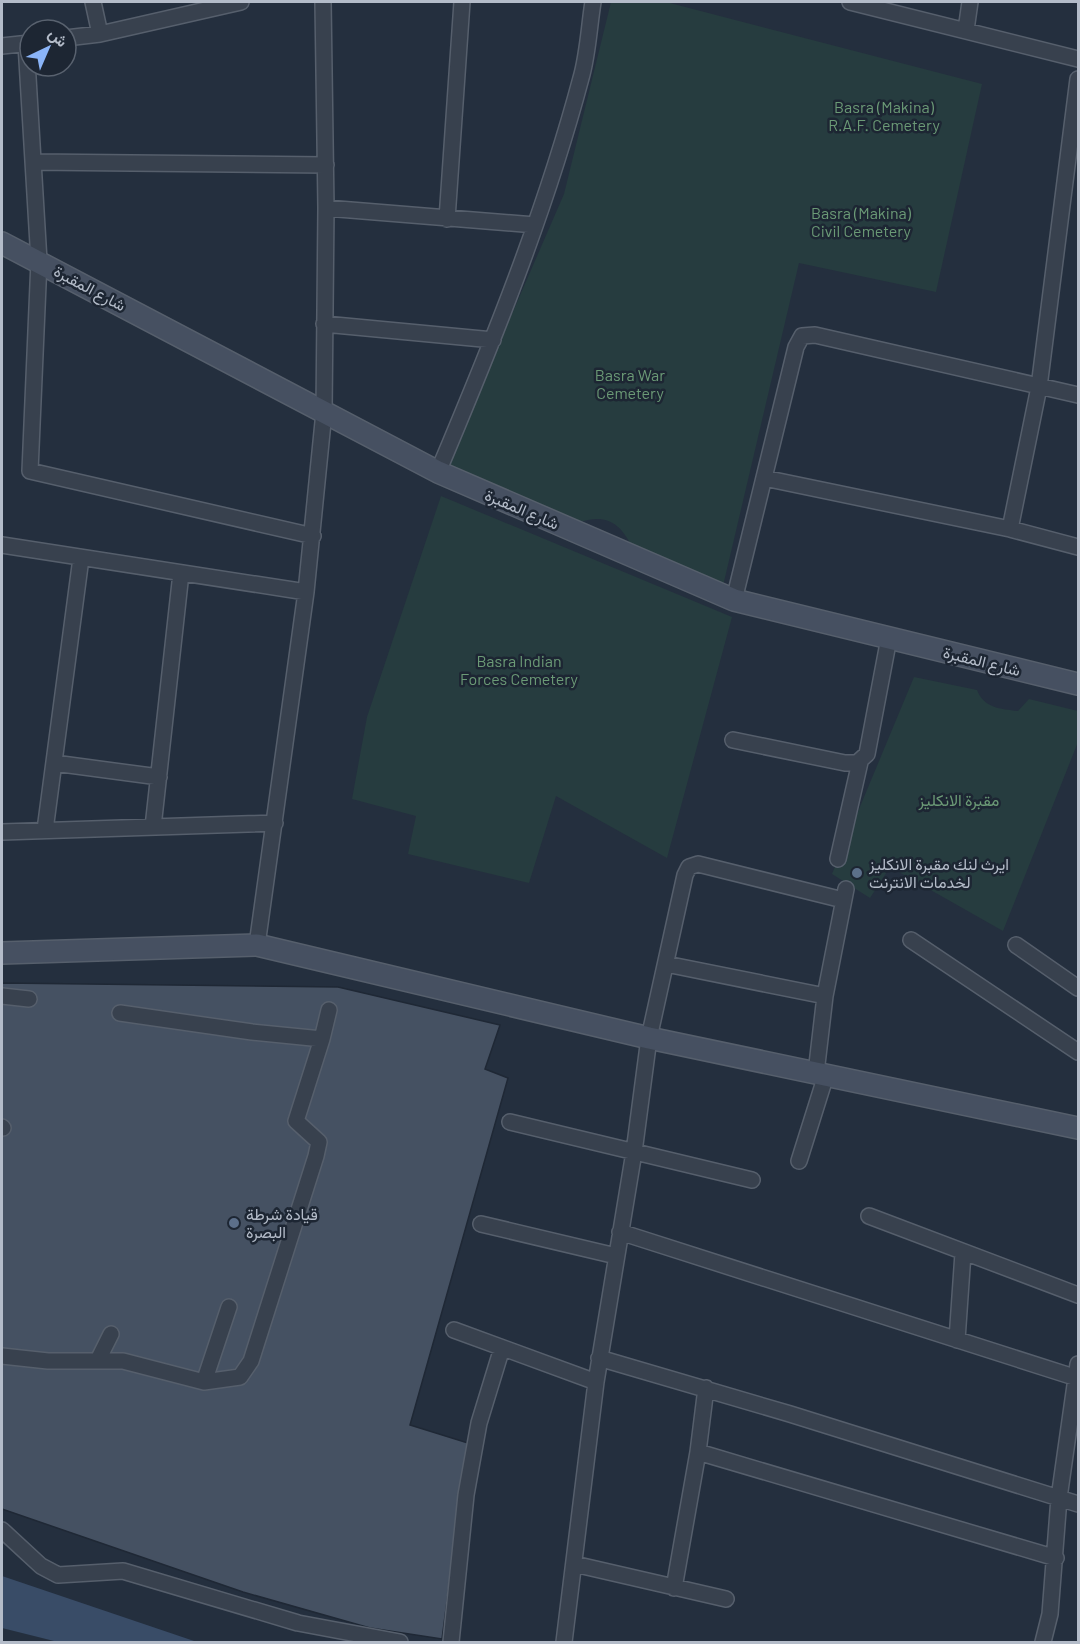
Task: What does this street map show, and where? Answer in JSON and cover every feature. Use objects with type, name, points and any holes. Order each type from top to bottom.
[{"type":"main road","name":"شارع المقبرة","points":[[2,243],[438,472],[734,600],[1078,684]]},
{"type":"main road","points":[[2,953],[257,945],[649,1038],[1078,1128]]},
{"type":"street","points":[[93,2],[100,34]]},
{"type":"street","points":[[78,37],[100,34],[200,6],[241,2]]},
{"type":"street","points":[[257,945],[306,592],[324,412],[326,165],[323,2]]},
{"type":"street","points":[[447,219],[462,2]]},
{"type":"street","points":[[438,472],[493,340],[535,225],[582,76],[593,2]]},
{"type":"street","points":[[850,2],[1078,59]]},
{"type":"street","points":[[966,30],[970,2]]},
{"type":"street","points":[[2,46],[18,45]]},
{"type":"street","points":[[29,78],[39,261],[30,471],[313,536]]},
{"type":"street","points":[[1010,529],[1039,387],[1078,79]]},
{"type":"street","points":[[33,162],[326,165]]},
{"type":"street","points":[[326,208],[535,225]]},
{"type":"street","points":[[324,324],[493,340]]},
{"type":"street","points":[[734,600],[796,346],[802,336],[815,335],[1078,395]]},
{"type":"street","points":[[764,478],[1010,529],[1078,547]]},
{"type":"street","points":[[2,546],[306,592]]},
{"type":"street","points":[[45,830],[81,558]]},
{"type":"street","points":[[153,827],[181,573]]},
{"type":"street","points":[[838,859],[860,762],[867,754],[889,638]]},
{"type":"street","points":[[733,740],[845,763],[860,762]]},
{"type":"street","points":[[54,763],[159,777]]},
{"type":"street","points":[[2,832],[275,823]]},
{"type":"street","points":[[564,1642],[599,1358],[634,1152],[649,1038],[685,874],[689,867],[698,864],[844,895],[825,996],[821,1074],[799,1161]]},
{"type":"street","points":[[911,940],[1078,1052]]},
{"type":"street","points":[[1016,945],[1078,988]]},
{"type":"street","points":[[666,964],[825,996]]},
{"type":"street","points":[[2,996],[29,999]]},
{"type":"street","points":[[2,1356],[48,1361],[123,1361],[204,1382],[240,1377],[251,1361],[316,1156],[319,1142],[296,1121],[329,1010]]},
{"type":"street","points":[[120,1012],[252,1032],[322,1039]]},
{"type":"street","points":[[510,1122],[752,1180]]},
{"type":"street","points":[[869,1216],[1078,1295]]},
{"type":"street","points":[[481,1224],[616,1256]]},
{"type":"street","points":[[620,1232],[957,1340],[1078,1371],[1074,1426],[1059,1498],[1050,1614],[1043,1642]]},
{"type":"street","points":[[957,1340],[963,1253]]},
{"type":"street","points":[[204,1382],[229,1307]]},
{"type":"street","points":[[454,1330],[596,1382]]},
{"type":"street","points":[[98,1360],[111,1334]]},
{"type":"street","points":[[451,1642],[466,1495],[479,1423],[502,1348]]},
{"type":"street","points":[[599,1358],[706,1388],[1078,1504]]},
{"type":"street","points":[[674,1588],[698,1452],[706,1388]]},
{"type":"street","points":[[698,1452],[1056,1558]]},
{"type":"street","points":[[2,1530],[41,1566],[58,1575],[123,1571],[298,1623],[400,1642]]},
{"type":"street","points":[[574,1564],[726,1599]]},
{"type":"green space","name":"Basra War Cemetery","points":[[611,2],[666,2],[982,84],[936,292],[799,263],[723,586],[632,547],[622,530],[609,521],[594,519],[575,524],[446,466],[564,194]]},
{"type":"green space","name":"Basra Indian Forces Cemetery","points":[[441,496],[732,617],[667,858],[556,796],[529,883],[408,854],[416,816],[352,799],[367,717]]},
{"type":"green space","name":"مقبرة الانكليز","points":[[914,677],[977,690],[984,701],[999,708],[1018,711],[1029,699],[1078,711],[1078,742],[1003,931],[890,867],[870,898],[832,874]]},
{"type":"water","points":[[2,1576],[197,1642],[58,1642],[2,1628]]},
{"type":"building","name":"قيادة شرطة البصرة","points":[[2,983],[338,987],[500,1025],[485,1069],[508,1078],[410,1425],[468,1443],[442,1639],[370,1628],[243,1592],[2,1509]]},
{"type":"place","name":"ايرث لنك مقبرة الانكليز لخدمات الانترنت","points":[[857,873]]},
{"type":"place","name":"قيادة شرطة البصرة","points":[[234,1223]]},
{"type":"park label","name":"Basra (Makina) R.A.F. Cemetery","points":[[884,116]]},
{"type":"park label","name":"Basra (Makina) Civil Cemetery","points":[[861,222]]}]
